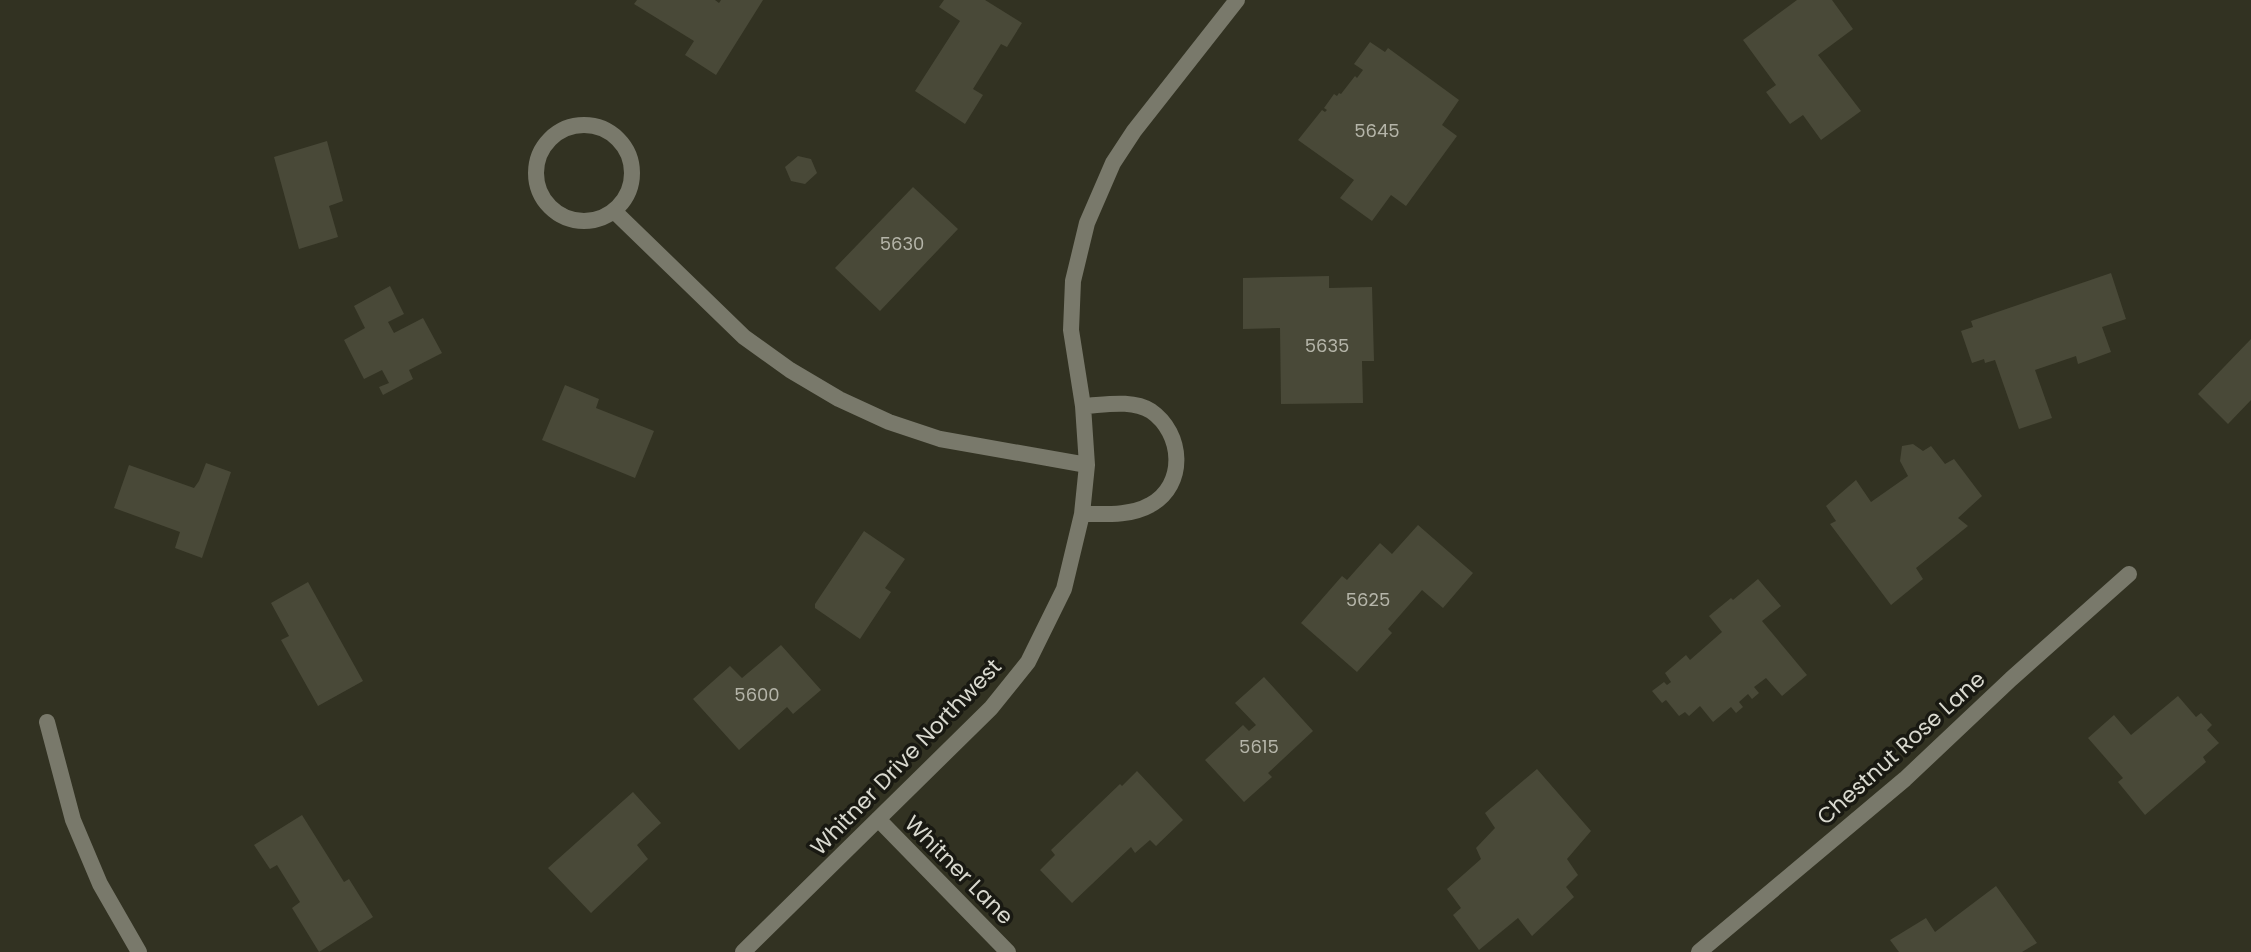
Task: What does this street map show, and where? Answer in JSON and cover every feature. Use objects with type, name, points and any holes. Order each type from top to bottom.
[{"type":"street","name":"Whitner Drive Northwest","points":[[743,952],[991,708],[1028,662],[1064,589],[1082,514],[1087,465],[1083,406],[1071,330],[1073,281],[1087,223],[1113,163],[1134,131],[1237,0]]},
{"type":"street","points":[[590,124],[606,129],[618,139],[628,153],[632,168],[631,184],[625,199],[614,211],[600,219],[585,222],[568,219],[544,201],[534,170],[546,141],[574,125],[590,124]]},
{"type":"street","points":[[614,211],[744,337],[790,370],[839,399],[889,422],[940,439],[1087,465]]},
{"type":"street","points":[[1082,514],[1129,512],[1152,505],[1171,485],[1178,458],[1171,430],[1149,410],[1126,403],[1083,406]]},
{"type":"street","name":"Chestnut Rose Lane","points":[[1699,952],[1905,779],[2129,574]]},
{"type":"street","points":[[47,722],[73,820],[100,884],[139,952]]},
{"type":"street","name":"Whitner Lane","points":[[878,819],[1008,952]]},
{"type":"building","points":[[637,0],[715,0],[719,3],[721,0],[763,0],[716,75],[685,55],[694,41],[634,4]]},
{"type":"building","points":[[944,0],[985,0],[1022,23],[1007,47],[1001,44],[973,89],[983,95],[965,124],[915,91],[960,21],[939,7]]},
{"type":"building","points":[[1797,0],[1832,0],[1853,29],[1818,55],[1861,111],[1821,140],[1803,115],[1790,124],[1766,92],[1776,85],[1743,40]]},
{"type":"building","points":[[1370,42],[1385,52],[1388,48],[1459,100],[1442,125],[1457,136],[1406,206],[1391,195],[1372,221],[1340,198],[1354,180],[1298,140],[1322,110],[1327,110],[1324,108],[1334,94],[1341,94],[1363,70],[1354,64]]},
{"type":"building","points":[[327,141],[343,201],[329,206],[338,237],[299,249],[274,157]]},
{"type":"building","points":[[798,156],[811,159],[817,173],[805,184],[791,181],[785,167]]},
{"type":"building","points":[[913,187],[958,229],[880,311],[835,268]]},
{"type":"building","points":[[2111,273],[2126,319],[2102,327],[2111,352],[2078,364],[2076,356],[2035,370],[2052,418],[2019,429],[1995,360],[1985,363],[1984,359],[1972,363],[1961,331],[1973,327],[1971,321]]},
{"type":"building","points":[[1329,276],[1329,288],[1372,287],[1374,361],[1362,361],[1363,403],[1281,404],[1280,328],[1243,329],[1243,278]]},
{"type":"building","points":[[390,286],[404,314],[388,322],[394,333],[423,318],[442,353],[409,370],[413,379],[383,395],[379,387],[389,383],[382,370],[364,379],[344,340],[365,328],[354,306]]},
{"type":"building","points":[[2251,339],[2251,400],[2228,424],[2198,394]]},
{"type":"building","points":[[565,385],[599,399],[596,408],[654,431],[635,478],[542,440]]},
{"type":"building","points":[[1913,444],[1923,451],[1931,446],[1945,464],[1954,459],[1982,496],[1958,518],[1968,526],[1916,568],[1923,579],[1891,605],[1830,524],[1836,521],[1826,506],[1856,480],[1871,502],[1908,476],[1900,461],[1902,446]]},
{"type":"building","points":[[206,463],[231,472],[202,558],[175,548],[180,532],[114,508],[129,465],[194,488]]},
{"type":"building","points":[[1418,525],[1473,573],[1443,608],[1422,590],[1388,629],[1392,633],[1357,672],[1301,623],[1342,576],[1347,580],[1380,543],[1392,554]]},
{"type":"building","points":[[864,531],[905,559],[885,588],[891,592],[860,639],[815,608],[815,604]]},
{"type":"building","points":[[1758,579],[1781,606],[1762,621],[1807,675],[1782,696],[1766,678],[1754,687],[1759,693],[1752,699],[1748,694],[1739,702],[1743,707],[1736,713],[1731,707],[1713,722],[1700,706],[1689,716],[1685,712],[1679,716],[1666,700],[1662,703],[1652,691],[1664,682],[1667,685],[1671,682],[1665,673],[1686,655],[1690,660],[1722,632],[1709,616]]},
{"type":"building","points":[[308,582],[363,681],[318,706],[281,640],[289,636],[271,603]]},
{"type":"building","points":[[781,645],[821,690],[793,714],[787,707],[739,750],[693,699],[730,666],[742,678]]},
{"type":"building","points":[[1264,677],[1313,731],[1268,773],[1272,777],[1244,802],[1205,760],[1243,725],[1249,731],[1256,725],[1235,703]]},
{"type":"building","points":[[2178,696],[2196,717],[2201,713],[2212,725],[2207,730],[2219,743],[2203,757],[2206,762],[2145,815],[2118,782],[2123,778],[2088,738],[2114,715],[2131,735]]},
{"type":"building","points":[[1537,769],[1591,831],[1567,859],[1578,875],[1566,887],[1574,897],[1532,936],[1518,918],[1479,950],[1453,915],[1461,908],[1447,889],[1481,859],[1476,848],[1495,828],[1485,813]]},
{"type":"building","points":[[1137,771],[1183,820],[1156,846],[1150,840],[1135,853],[1131,847],[1072,903],[1040,870],[1055,855],[1051,850]]},
{"type":"building","points":[[633,792],[661,823],[637,845],[648,859],[591,913],[548,868]]},
{"type":"building","points":[[302,815],[344,882],[349,879],[373,917],[319,952],[292,908],[300,902],[277,865],[270,869],[254,845]]},
{"type":"building","points":[[1996,886],[2037,943],[2022,952],[1899,952],[1890,940],[1926,918],[1935,932]]}]
